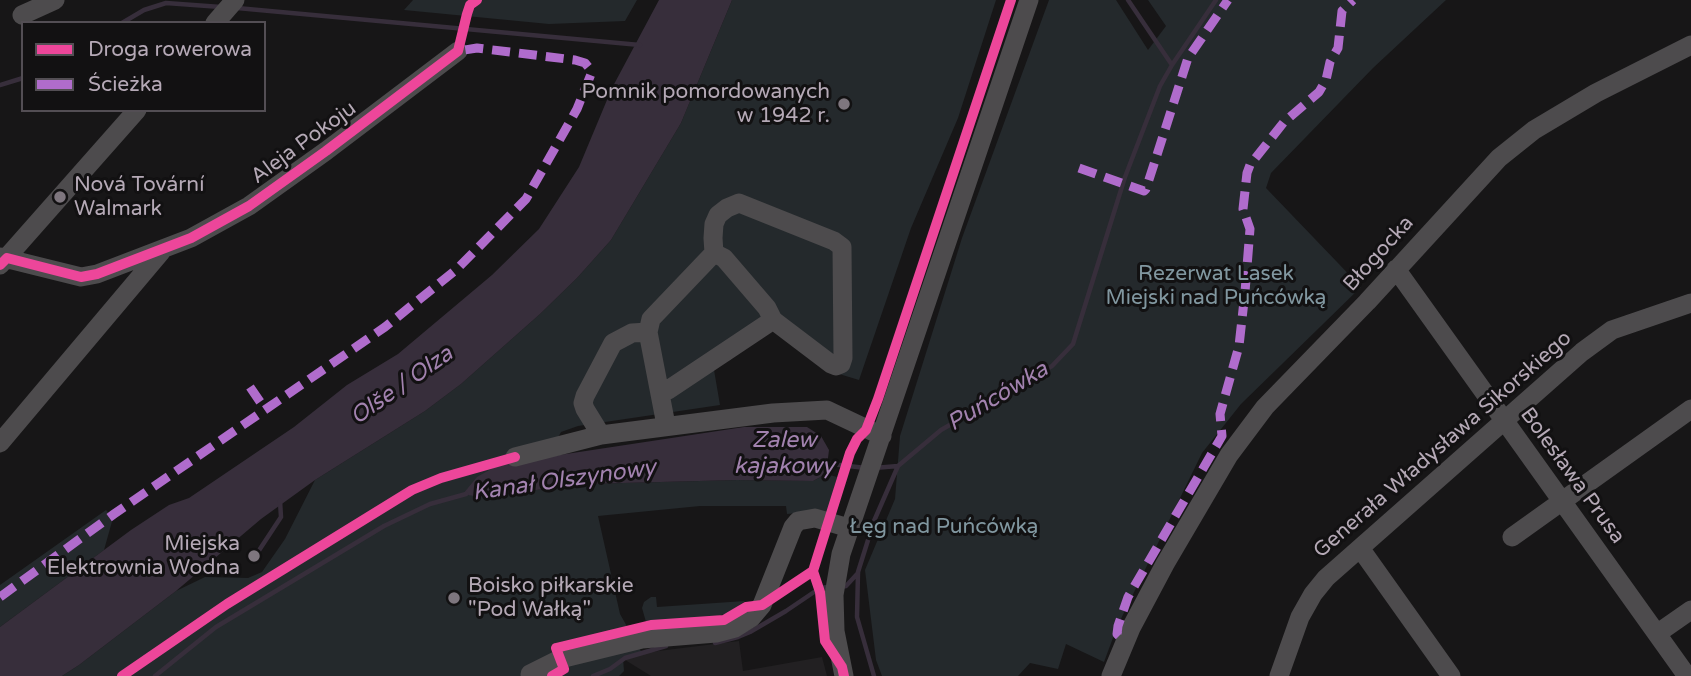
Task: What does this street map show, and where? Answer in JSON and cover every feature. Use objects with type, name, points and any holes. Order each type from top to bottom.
[{"type":"street","points":[[22,15],[55,0]]},
{"type":"street","points":[[217,20],[235,0]]},
{"type":"street","points":[[844,676],[835,631],[834,595],[837,571],[849,528],[1029,0]]},
{"type":"street","name":"Błogocka","points":[[1111,676],[1131,628],[1165,564],[1229,455],[1265,407],[1481,176],[1512,147],[1534,130],[1596,93],[1691,45]]},
{"type":"street","name":"Aleja Pokoju","points":[[0,443],[162,251],[249,206],[458,51]]},
{"type":"street","points":[[135,112],[2,260],[81,277],[162,251]]},
{"type":"street","points":[[666,425],[648,332],[651,319],[714,253],[714,224],[718,215],[739,203],[834,241],[842,247],[844,358],[841,364],[831,364],[773,320],[767,308],[724,258],[714,253]]},
{"type":"street","name":"Bolesława Prusa","points":[[1396,269],[1687,676]]},
{"type":"street","points":[[97,274],[123,297]]},
{"type":"street","name":"Generała Władysława Sikorskiego","points":[[1282,674],[1294,631],[1313,593],[1326,578],[1582,352],[1612,330],[1691,303]]},
{"type":"street","points":[[660,391],[668,390],[773,320]]},
{"type":"street","points":[[601,435],[584,409],[585,396],[613,344],[632,333],[648,332]]},
{"type":"street","points":[[1512,537],[1691,408]]},
{"type":"street","points":[[515,457],[601,435],[773,412],[827,410],[882,436]]},
{"type":"street","points":[[532,676],[530,674],[560,659],[642,639],[716,633],[735,628],[751,618],[762,605],[793,527],[799,521],[815,518],[849,528]]},
{"type":"street","points":[[1360,548],[1451,676]]},
{"type":"street","points":[[1658,633],[1691,610]]},
{"type":"shaded area","points":[[739,641],[743,671],[822,657],[827,676],[651,676],[622,658],[642,653]]},
{"type":"green space","points":[[413,0],[637,0],[625,21],[549,24],[404,10]]},
{"type":"green space","points":[[732,0],[996,0],[958,118],[911,228],[859,380],[826,370],[776,329],[731,355],[731,360],[713,364],[720,405],[578,426],[561,432],[548,456],[464,493],[479,497],[585,484],[813,481],[826,474],[837,477],[827,515],[812,512],[787,514],[786,506],[700,506],[598,516],[620,614],[642,653],[623,658],[624,671],[619,676],[62,676],[176,591],[205,577],[248,578],[262,572],[285,539],[315,480],[425,411],[461,384],[577,278],[611,240],[681,123]]},
{"type":"green space","points":[[1049,0],[1116,0],[1148,50],[1166,26],[1148,0],[1446,0],[1373,68],[1271,173],[1266,188],[1361,287],[1241,404],[1202,453],[1117,627],[1104,662],[1066,644],[1058,669],[1030,663],[1018,676],[882,676],[876,660],[865,570],[895,499],[900,436],[962,238]]},
{"type":"green space","points":[[106,510],[113,518],[104,550],[0,627],[0,585]]},
{"type":"green space","points":[[656,597],[657,607],[745,601],[729,613],[714,617],[646,622],[642,608],[644,602]]},
{"type":"water","name":"Olše / Olza","points":[[659,0],[732,0],[681,123],[611,240],[577,278],[461,384],[425,411],[315,480],[261,519],[176,591],[79,665],[62,676],[0,676],[0,627],[131,530],[169,505],[189,498],[294,427],[347,385],[398,354],[492,275],[539,229],[579,167],[612,88]]},
{"type":"water","name":"Zalew kajakowy","points":[[744,427],[807,427],[821,436],[829,450],[826,474],[813,481],[585,484],[479,497],[463,494],[477,477],[500,464]]},
{"type":"waterway","name":"Puńcówka","points":[[874,676],[857,617],[858,572],[874,521],[898,466],[941,430],[1052,366],[1073,344],[1125,177],[1160,86],[1172,65],[1128,0]]},
{"type":"waterway","points":[[1172,65],[1216,0]]},
{"type":"waterway","points":[[125,21],[144,10],[166,3],[221,7]]},
{"type":"waterway","points":[[237,8],[640,45]]},
{"type":"waterway","points":[[0,85],[21,79]]},
{"type":"waterway","name":"Kanał Olszynowy","points":[[822,463],[866,468]]},
{"type":"waterway","name":"Kanał Olszynowy","points":[[874,468],[898,466]]},
{"type":"waterway","name":"Kanał Olszynowy","points":[[155,676],[216,627],[384,526],[430,504],[466,494]]},
{"type":"waterway","points":[[254,558],[281,517],[280,501]]},
{"type":"waterway","points":[[841,587],[846,586],[858,573]]},
{"type":"waterway","points":[[715,643],[750,632],[820,588],[828,587]]},
{"type":"waterway","points":[[593,676],[610,669],[625,658],[666,646]]},
{"type":"marked path","points":[[1079,168],[1144,191],[1146,189],[1188,58],[1228,0]]},
{"type":"marked path","points":[[1119,636],[1118,626],[1128,597],[1222,436],[1220,414],[1239,346],[1245,292],[1250,229],[1243,209],[1247,173],[1250,165],[1284,122],[1319,92],[1338,48],[1342,11],[1353,0]]},
{"type":"marked path","points":[[0,597],[114,514],[385,327],[457,269],[526,199],[577,109],[591,74],[590,69],[585,63],[575,60],[477,48],[458,51],[459,48]]},
{"type":"marked path","points":[[250,387],[265,409]]},
{"type":"cycle path","points":[[0,265],[7,258],[81,277],[97,274],[191,238],[249,206],[458,51],[470,5],[477,0]]},
{"type":"cycle path","points":[[844,676],[842,667],[825,641],[820,592],[813,571],[850,453],[857,439],[866,430],[878,399],[1011,0]]},
{"type":"cycle path","points":[[122,676],[227,604],[412,490],[441,478],[515,457]]},
{"type":"cycle path","points":[[552,676],[564,669],[556,648],[651,625],[724,620],[746,607],[762,605],[813,571]]},
{"type":"place","name":"Pomnik pomordowanych w 1942 r.","points":[[844,104]]},
{"type":"place","name":"Nová Tovární Walmark","points":[[60,197]]},
{"type":"place","name":"Miejska Elektrownia Wodna","points":[[254,556]]},
{"type":"place","name":"Boisko piłkarskie \"Pod Wałką\"","points":[[454,598]]},
{"type":"park label","name":"Rezerwat Lasek Miejski nad Puńcówką","points":[[1216,286]]},
{"type":"park label","name":"Łęg nad Puńcówką","points":[[944,527]]}]
